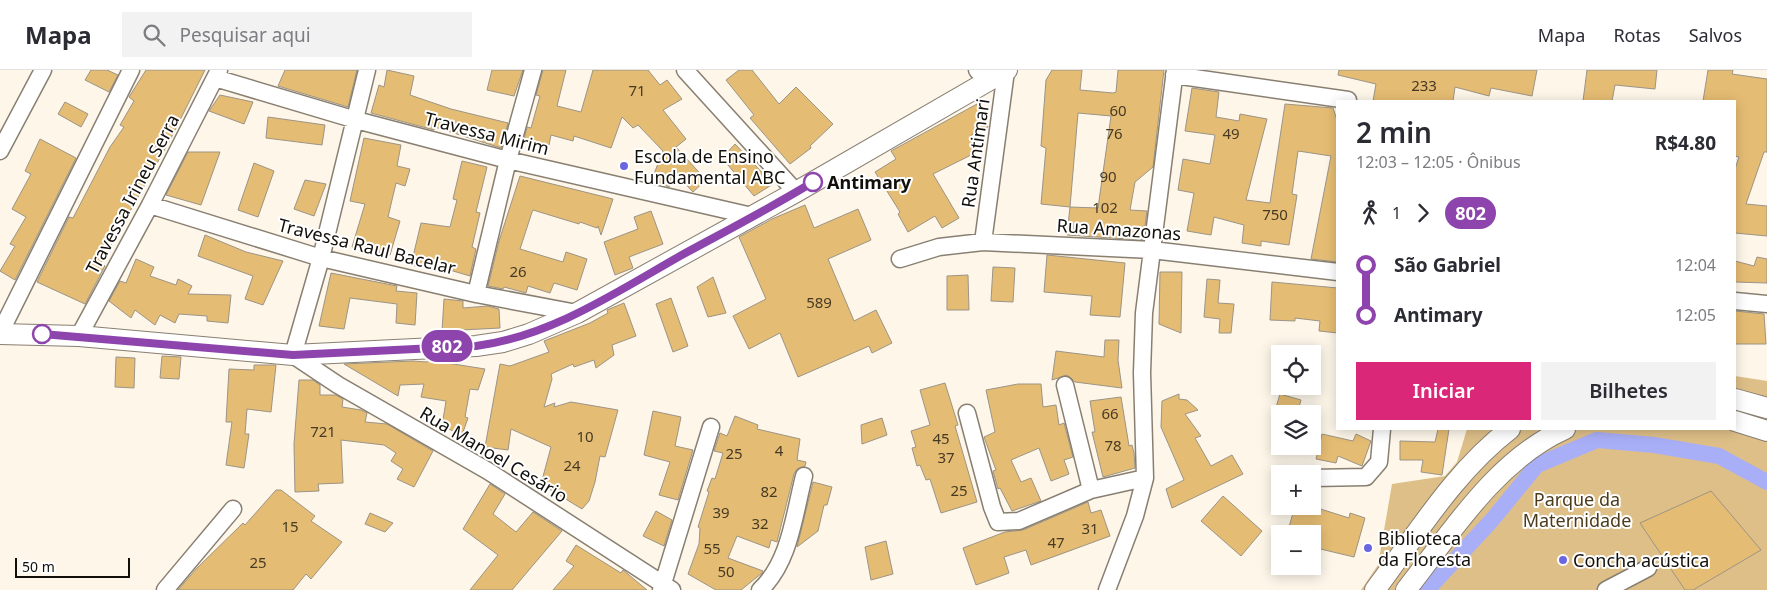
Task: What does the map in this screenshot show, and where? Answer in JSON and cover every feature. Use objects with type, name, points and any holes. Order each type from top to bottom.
[{"type":"street","points":[[130,70],[0,333],[79,336],[293,355],[476,346],[503,342],[529,334],[577,314],[796,192],[982,75],[1007,70]]},
{"type":"street","points":[[293,355],[321,258],[367,70]]},
{"type":"street","points":[[476,294],[508,160],[533,70]]},
{"type":"street","points":[[685,70],[796,192]]},
{"type":"street","name":"Rua Antimari","points":[[983,242],[1007,70]]},
{"type":"street","points":[[0,151],[41,71]]},
{"type":"street","points":[[1107,590],[1134,516],[1144,478],[1144,322],[1174,72],[1348,100]]},
{"type":"street","name":"Travessa Mirim","points":[[217,74],[356,120],[508,160],[752,216]]},
{"type":"street","name":"Travessa Irineu Serra","points":[[79,336],[150,205],[217,74]]},
{"type":"street","name":"Travessa Raul Bacelar","points":[[150,205],[321,258],[476,294],[577,314]]},
{"type":"street","name":"Rua Amazonas","points":[[900,259],[939,247],[983,242],[1152,250],[1336,272]]},
{"type":"street","points":[[1736,301],[1767,304]]},
{"type":"street","name":"Rua Manoel Cesário","points":[[293,355],[338,384],[488,472],[665,588]]},
{"type":"street","points":[[1065,384],[1091,490]]},
{"type":"street","points":[[1736,399],[1767,408]]},
{"type":"street","points":[[967,413],[992,507],[998,522],[1019,521],[1091,490],[1144,478]]},
{"type":"street","points":[[1736,421],[1767,432]]},
{"type":"street","points":[[665,588],[710,427]]},
{"type":"street","points":[[1321,478],[1366,477],[1379,462],[1382,430]]},
{"type":"street","points":[[1375,590],[1463,472],[1490,444],[1509,430]]},
{"type":"street","points":[[1406,590],[1492,482],[1528,451],[1563,430]]},
{"type":"street","points":[[760,590],[773,578],[781,563],[804,476]]},
{"type":"street","points":[[165,590],[233,509]]},
{"type":"street","points":[[1606,590],[1648,568]]},
{"type":"green space","name":"Parque da Maternidade","points":[[1736,376],[1767,381],[1767,590],[1361,590],[1378,565],[1392,484],[1445,476],[1457,462],[1467,430],[1736,430]]},
{"type":"building","points":[[91,70],[107,70],[118,75],[109,92],[85,80]]},
{"type":"building","points":[[146,70],[205,70],[170,140],[101,263],[105,266],[85,304],[37,282],[69,217],[73,218],[110,147],[124,127],[120,125],[134,101],[129,97]]},
{"type":"building","points":[[285,70],[357,70],[348,107],[278,86]]},
{"type":"building","points":[[387,70],[414,76],[410,95],[451,109],[508,123],[501,148],[435,127],[434,130],[371,113],[379,85],[384,87]]},
{"type":"building","points":[[492,70],[523,70],[514,96],[487,90]]},
{"type":"building","points":[[543,70],[566,70],[557,106],[581,112],[593,70],[648,70],[660,85],[667,80],[682,99],[663,110],[686,139],[676,147],[706,180],[693,192],[673,171],[669,187],[652,179],[663,151],[638,125],[633,128],[622,117],[611,148],[574,136],[573,141],[551,135],[549,145],[524,139],[527,127],[531,128],[540,96],[536,95]]},
{"type":"building","points":[[739,70],[752,70],[779,104],[796,87],[833,124],[810,146],[811,148],[790,164],[750,118],[754,115],[726,80]]},
{"type":"building","points":[[1052,70],[1082,70],[1080,90],[1113,93],[1116,92],[1118,70],[1164,70],[1153,167],[1135,182],[1130,210],[1147,211],[1143,240],[1067,235],[1070,207],[1041,204],[1046,148],[1041,146],[1046,80]],"holes":[[[1078,113],[1111,116],[1098,208],[1070,207]]]},
{"type":"building","points":[[1339,70],[1537,70],[1532,96],[1491,88],[1489,96],[1455,87],[1453,100],[1373,100],[1376,84],[1338,75]]},
{"type":"building","points":[[1587,70],[1657,70],[1655,89],[1615,85],[1612,100],[1583,100]]},
{"type":"building","points":[[1708,70],[1733,70],[1732,74],[1767,79],[1767,152],[1764,152],[1746,204],[1767,206],[1767,236],[1736,233],[1736,166],[1739,157],[1736,156],[1736,100],[1703,100]]},
{"type":"building","points":[[1192,88],[1219,92],[1216,117],[1239,121],[1240,114],[1267,119],[1246,200],[1270,203],[1285,104],[1333,108],[1336,117],[1336,262],[1311,259],[1331,156],[1298,151],[1292,194],[1297,195],[1289,245],[1261,241],[1261,246],[1242,243],[1244,225],[1214,217],[1211,235],[1187,231],[1194,193],[1178,190],[1183,159],[1210,164],[1215,135],[1185,131]]},
{"type":"building","points":[[220,95],[253,102],[244,124],[209,111]]},
{"type":"building","points":[[65,102],[88,114],[81,127],[58,114]]},
{"type":"building","points":[[977,104],[988,127],[971,135],[979,151],[933,174],[959,218],[942,228],[935,216],[908,232],[898,214],[900,212],[875,172],[896,159],[891,151]]},
{"type":"building","points":[[268,117],[325,125],[322,145],[266,138]]},
{"type":"building","points":[[364,138],[401,145],[397,166],[410,169],[405,186],[396,183],[388,217],[400,221],[390,255],[352,247],[365,204],[350,201]]},
{"type":"building","points":[[40,139],[76,158],[15,280],[0,271],[15,246],[10,244],[26,217],[12,209],[31,174],[25,171]]},
{"type":"building","points":[[735,144],[773,184],[754,196],[722,158]]},
{"type":"building","points":[[188,152],[220,152],[201,205],[166,195]]},
{"type":"building","points":[[462,161],[487,167],[476,212],[480,213],[472,247],[476,249],[470,276],[443,268],[442,271],[411,265],[421,223],[450,227],[457,200],[453,199]]},
{"type":"building","points":[[254,163],[274,171],[258,217],[238,210]]},
{"type":"building","points":[[520,176],[613,199],[601,235],[598,226],[597,228],[580,222],[579,224],[533,210],[532,212],[520,249],[563,262],[566,252],[587,259],[577,290],[554,283],[550,293],[528,286],[526,293],[504,287],[503,289],[488,286],[499,241]]},
{"type":"building","points":[[305,180],[326,184],[314,216],[294,209]]},
{"type":"building","points":[[805,205],[814,228],[858,209],[871,240],[828,259],[854,321],[876,310],[892,343],[872,353],[869,346],[798,377],[780,333],[749,349],[733,316],[766,299],[739,237],[772,219]]},
{"type":"building","points":[[651,211],[663,244],[629,257],[633,268],[615,275],[604,242],[638,229],[634,217]]},
{"type":"building","points":[[205,235],[246,252],[283,261],[263,305],[245,299],[253,276],[198,256]]},
{"type":"building","points":[[1047,255],[1125,263],[1120,317],[1090,315],[1092,296],[1044,292]]},
{"type":"building","points":[[1757,257],[1767,259],[1767,283],[1736,282],[1736,261],[1754,266]]},
{"type":"building","points":[[136,259],[154,267],[150,276],[176,285],[178,279],[192,286],[188,294],[231,295],[228,323],[207,321],[207,316],[179,314],[175,323],[160,315],[155,325],[135,310],[131,318],[109,301],[120,281],[126,283]]},
{"type":"building","points":[[993,267],[1015,268],[1013,302],[991,301]]},
{"type":"building","points":[[1160,272],[1182,272],[1181,333],[1159,324]]},
{"type":"building","points":[[331,273],[397,286],[396,291],[417,293],[415,325],[396,323],[397,304],[350,298],[344,329],[319,326]]},
{"type":"building","points":[[968,275],[969,310],[947,310],[947,276]]},
{"type":"building","points":[[713,277],[726,313],[708,317],[697,287]]},
{"type":"building","points":[[1207,279],[1220,280],[1218,303],[1234,304],[1231,333],[1219,333],[1220,319],[1204,317]]},
{"type":"building","points":[[1272,282],[1336,288],[1336,333],[1319,331],[1320,321],[1295,318],[1295,321],[1270,320]]},
{"type":"building","points":[[671,298],[688,346],[673,352],[656,304]]},
{"type":"building","points":[[444,299],[463,301],[463,308],[488,306],[499,309],[500,328],[461,330],[461,332],[442,331]]},
{"type":"building","points":[[624,303],[636,336],[612,345],[614,355],[596,368],[594,360],[574,367],[573,364],[551,374],[552,379],[544,407],[555,403],[554,407],[571,402],[618,410],[605,457],[600,456],[589,501],[582,509],[541,484],[551,447],[511,429],[508,450],[485,447],[500,364],[510,366],[549,352],[544,341],[590,323],[608,313],[607,310]]},
{"type":"building","points":[[1736,311],[1764,314],[1766,344],[1736,344]]},
{"type":"building","points":[[1105,340],[1119,340],[1118,360],[1122,388],[1075,382],[1067,375],[1052,380],[1056,351],[1104,357]]},
{"type":"building","points":[[162,356],[181,357],[179,379],[160,378]]},
{"type":"building","points":[[116,357],[135,358],[134,388],[115,387]]},
{"type":"building","points":[[428,360],[485,369],[478,390],[470,389],[465,417],[468,418],[462,435],[442,426],[446,401],[421,397],[424,384],[400,385],[398,396],[344,364],[427,362]]},
{"type":"building","points":[[254,365],[276,365],[271,412],[247,409],[245,434],[249,434],[244,468],[226,465],[232,422],[226,422],[229,369],[254,370]]},
{"type":"building","points":[[299,380],[313,380],[320,385],[320,395],[336,395],[343,399],[342,407],[361,410],[367,413],[365,422],[387,424],[433,451],[414,487],[397,479],[403,469],[391,461],[396,453],[384,445],[341,440],[343,483],[318,484],[319,491],[295,492],[294,444]]},
{"type":"building","points":[[945,383],[958,425],[955,426],[977,502],[941,513],[930,479],[926,480],[920,465],[917,466],[912,448],[916,447],[911,431],[930,425],[920,390]]},
{"type":"building","points":[[1018,384],[1041,384],[1043,407],[1056,405],[1059,425],[1064,423],[1073,457],[1064,460],[1069,474],[1051,481],[1039,448],[1011,460],[1021,482],[1031,478],[1041,501],[1012,511],[1000,488],[998,489],[993,471],[996,470],[984,437],[995,432],[986,390]]},
{"type":"building","points":[[1179,394],[1179,399],[1187,400],[1198,410],[1185,414],[1201,436],[1195,438],[1211,466],[1232,455],[1243,474],[1172,508],[1166,489],[1184,480],[1161,427],[1162,401]]},
{"type":"building","points":[[1280,395],[1301,400],[1300,405],[1277,405]]},
{"type":"building","points":[[1121,397],[1129,446],[1132,445],[1134,453],[1135,468],[1103,477],[1092,432],[1095,432],[1090,401]]},
{"type":"building","points":[[653,411],[681,417],[675,446],[693,450],[678,500],[659,495],[670,462],[644,455]]},
{"type":"building","points":[[735,416],[758,425],[757,429],[800,439],[797,460],[806,462],[805,466],[797,469],[794,474],[777,542],[771,540],[769,548],[737,536],[728,558],[763,571],[762,573],[741,590],[716,590],[688,574],[699,544],[700,528],[698,527],[709,492],[707,491],[712,478],[715,479],[723,453],[714,451],[720,433],[727,436]]},
{"type":"building","points":[[882,418],[887,435],[862,444],[861,425]]},
{"type":"building","points":[[1438,430],[1449,430],[1442,475],[1421,472],[1423,460],[1400,460],[1400,441],[1435,442]]},
{"type":"building","points":[[1322,434],[1353,441],[1356,434],[1371,441],[1362,466],[1338,456],[1336,463],[1316,459],[1317,455],[1321,455]]},
{"type":"building","points":[[813,482],[832,487],[827,505],[824,505],[818,531],[797,547]]},
{"type":"building","points":[[490,484],[505,494],[493,514],[516,532],[533,512],[562,531],[512,590],[470,590],[498,555],[463,529]]},
{"type":"building","points":[[276,490],[281,490],[315,516],[311,521],[342,542],[311,579],[306,574],[293,590],[178,590],[197,568],[243,523],[245,525]]},
{"type":"building","points":[[1711,491],[1761,550],[1693,590],[1685,590],[1640,523]]},
{"type":"building","points":[[1223,496],[1262,531],[1241,556],[1201,521]]},
{"type":"building","points":[[1088,502],[1091,513],[1101,510],[1110,536],[1031,565],[1026,550],[1004,557],[1009,573],[976,585],[963,548],[1005,532],[1023,530]]},
{"type":"building","points":[[1321,509],[1349,518],[1350,513],[1365,518],[1354,557],[1321,549],[1321,525],[1290,525],[1292,515],[1321,515]]},
{"type":"building","points":[[656,511],[672,520],[664,546],[643,536]]},
{"type":"building","points":[[370,513],[393,523],[385,532],[365,524]]},
{"type":"building","points":[[886,541],[893,574],[871,580],[865,547]]},
{"type":"building","points":[[576,545],[621,573],[623,570],[647,590],[553,590],[574,566],[566,561]]},
{"type":"waterway","points":[[1427,590],[1492,520],[1537,465],[1597,440],[1654,445],[1719,456],[1767,482]]},
{"type":"bus line","name":"802","points":[[42,334],[293,355],[445,346],[476,346],[503,342],[529,334],[577,314],[813,182]]},
{"type":"place","name":"Escola de Ensino Fundamental ABC","points":[[624,166]]},
{"type":"place","name":"Antimary","points":[[813,182]]},
{"type":"place","name":"Biblioteca da Floresta","points":[[1368,548]]},
{"type":"place","name":"Concha acústica","points":[[1563,560]]}]
